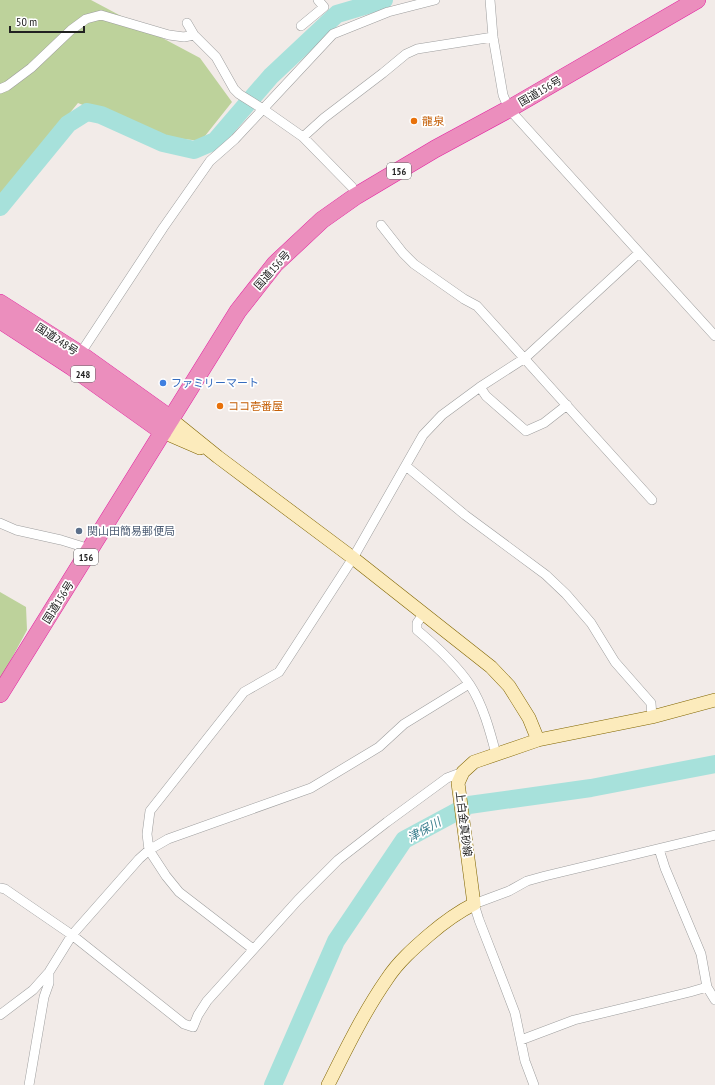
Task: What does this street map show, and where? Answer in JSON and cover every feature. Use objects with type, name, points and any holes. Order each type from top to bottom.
[{"type":"highway","name":"国道156号","points":[[0,694],[238,311],[275,264],[322,220],[356,196],[697,0]]},
{"type":"highway","name":"国道248号","points":[[0,303],[80,354],[167,425]]},
{"type":"highway","name":"国道248号","points":[[0,320],[167,425]]},
{"type":"main road","points":[[167,425],[218,457],[353,558],[491,667],[508,686],[530,718],[538,740]]},
{"type":"main road","points":[[460,778],[474,762],[538,740],[652,717],[715,700]]},
{"type":"main road","name":"上白金真砂線","points":[[460,778],[474,900]]},
{"type":"main road","points":[[328,1085],[358,1025],[387,978],[406,956],[442,924],[466,908],[474,900]]},
{"type":"street","points":[[301,26],[324,7],[318,0]]},
{"type":"street","points":[[80,354],[163,228],[210,161],[235,139],[261,108],[333,34],[388,12],[435,0]]},
{"type":"street","points":[[490,0],[493,37],[503,95],[509,109],[715,336]]},
{"type":"street","points":[[0,89],[7,86],[30,68],[86,19],[101,15],[169,35],[184,37],[194,35]]},
{"type":"street","points":[[187,23],[194,35],[216,57],[234,89],[239,94],[303,137],[352,187],[356,196]]},
{"type":"street","points":[[303,137],[324,118],[406,54],[417,49],[493,37]]},
{"type":"street","points":[[381,225],[403,253],[414,264],[464,300],[477,306],[652,500]]},
{"type":"street","points":[[253,949],[179,892],[166,876],[149,850],[147,834],[150,811],[244,692],[279,672],[353,558],[423,435],[442,415],[480,387],[525,358],[639,253]]},
{"type":"street","points":[[480,387],[486,396],[526,431],[544,422],[567,405]]},
{"type":"street","points":[[406,466],[465,515],[546,575],[566,594],[591,623],[615,662],[651,703],[652,717]]},
{"type":"street","points":[[0,523],[16,530],[61,540],[90,549]]},
{"type":"street","points":[[424,614],[417,623],[417,630],[454,664],[469,684],[483,712],[496,754]]},
{"type":"street","points":[[0,1015],[33,990],[49,972],[72,935],[139,859],[149,850],[168,839],[311,788],[379,746],[404,724],[469,684]]},
{"type":"street","points":[[0,888],[5,889],[72,935],[184,1024],[193,1027],[198,1015],[207,1001],[298,900],[338,860],[447,778],[460,778]]},
{"type":"street","points":[[534,1085],[525,1061],[515,1013],[479,920],[474,900],[509,891],[527,881],[545,876],[715,835]]},
{"type":"street","points":[[659,849],[665,868],[700,954],[707,987],[715,1000]]},
{"type":"street","points":[[29,1085],[44,997],[49,983],[49,972]]},
{"type":"street","points":[[521,1040],[574,1020],[707,987]]},
{"type":"green space","points":[[0,0],[91,0],[200,58],[232,102],[201,141],[158,136],[78,103],[0,197]]},
{"type":"green space","points":[[0,592],[26,607],[27,630],[0,680]]},
{"type":"waterway","points":[[0,207],[68,124],[87,112],[101,115],[163,143],[194,150],[215,141],[271,76],[337,14],[384,0]]},
{"type":"waterway","name":"津保川","points":[[273,1085],[336,941],[404,840],[469,805],[591,788],[715,764]]},
{"type":"place","name":"龍泉","points":[[414,121]]},
{"type":"place","name":"ファミリーマート","points":[[163,383]]},
{"type":"place","name":"ココ壱番屋","points":[[220,406]]},
{"type":"place","name":"関山田簡易郵便局","points":[[79,531]]}]
